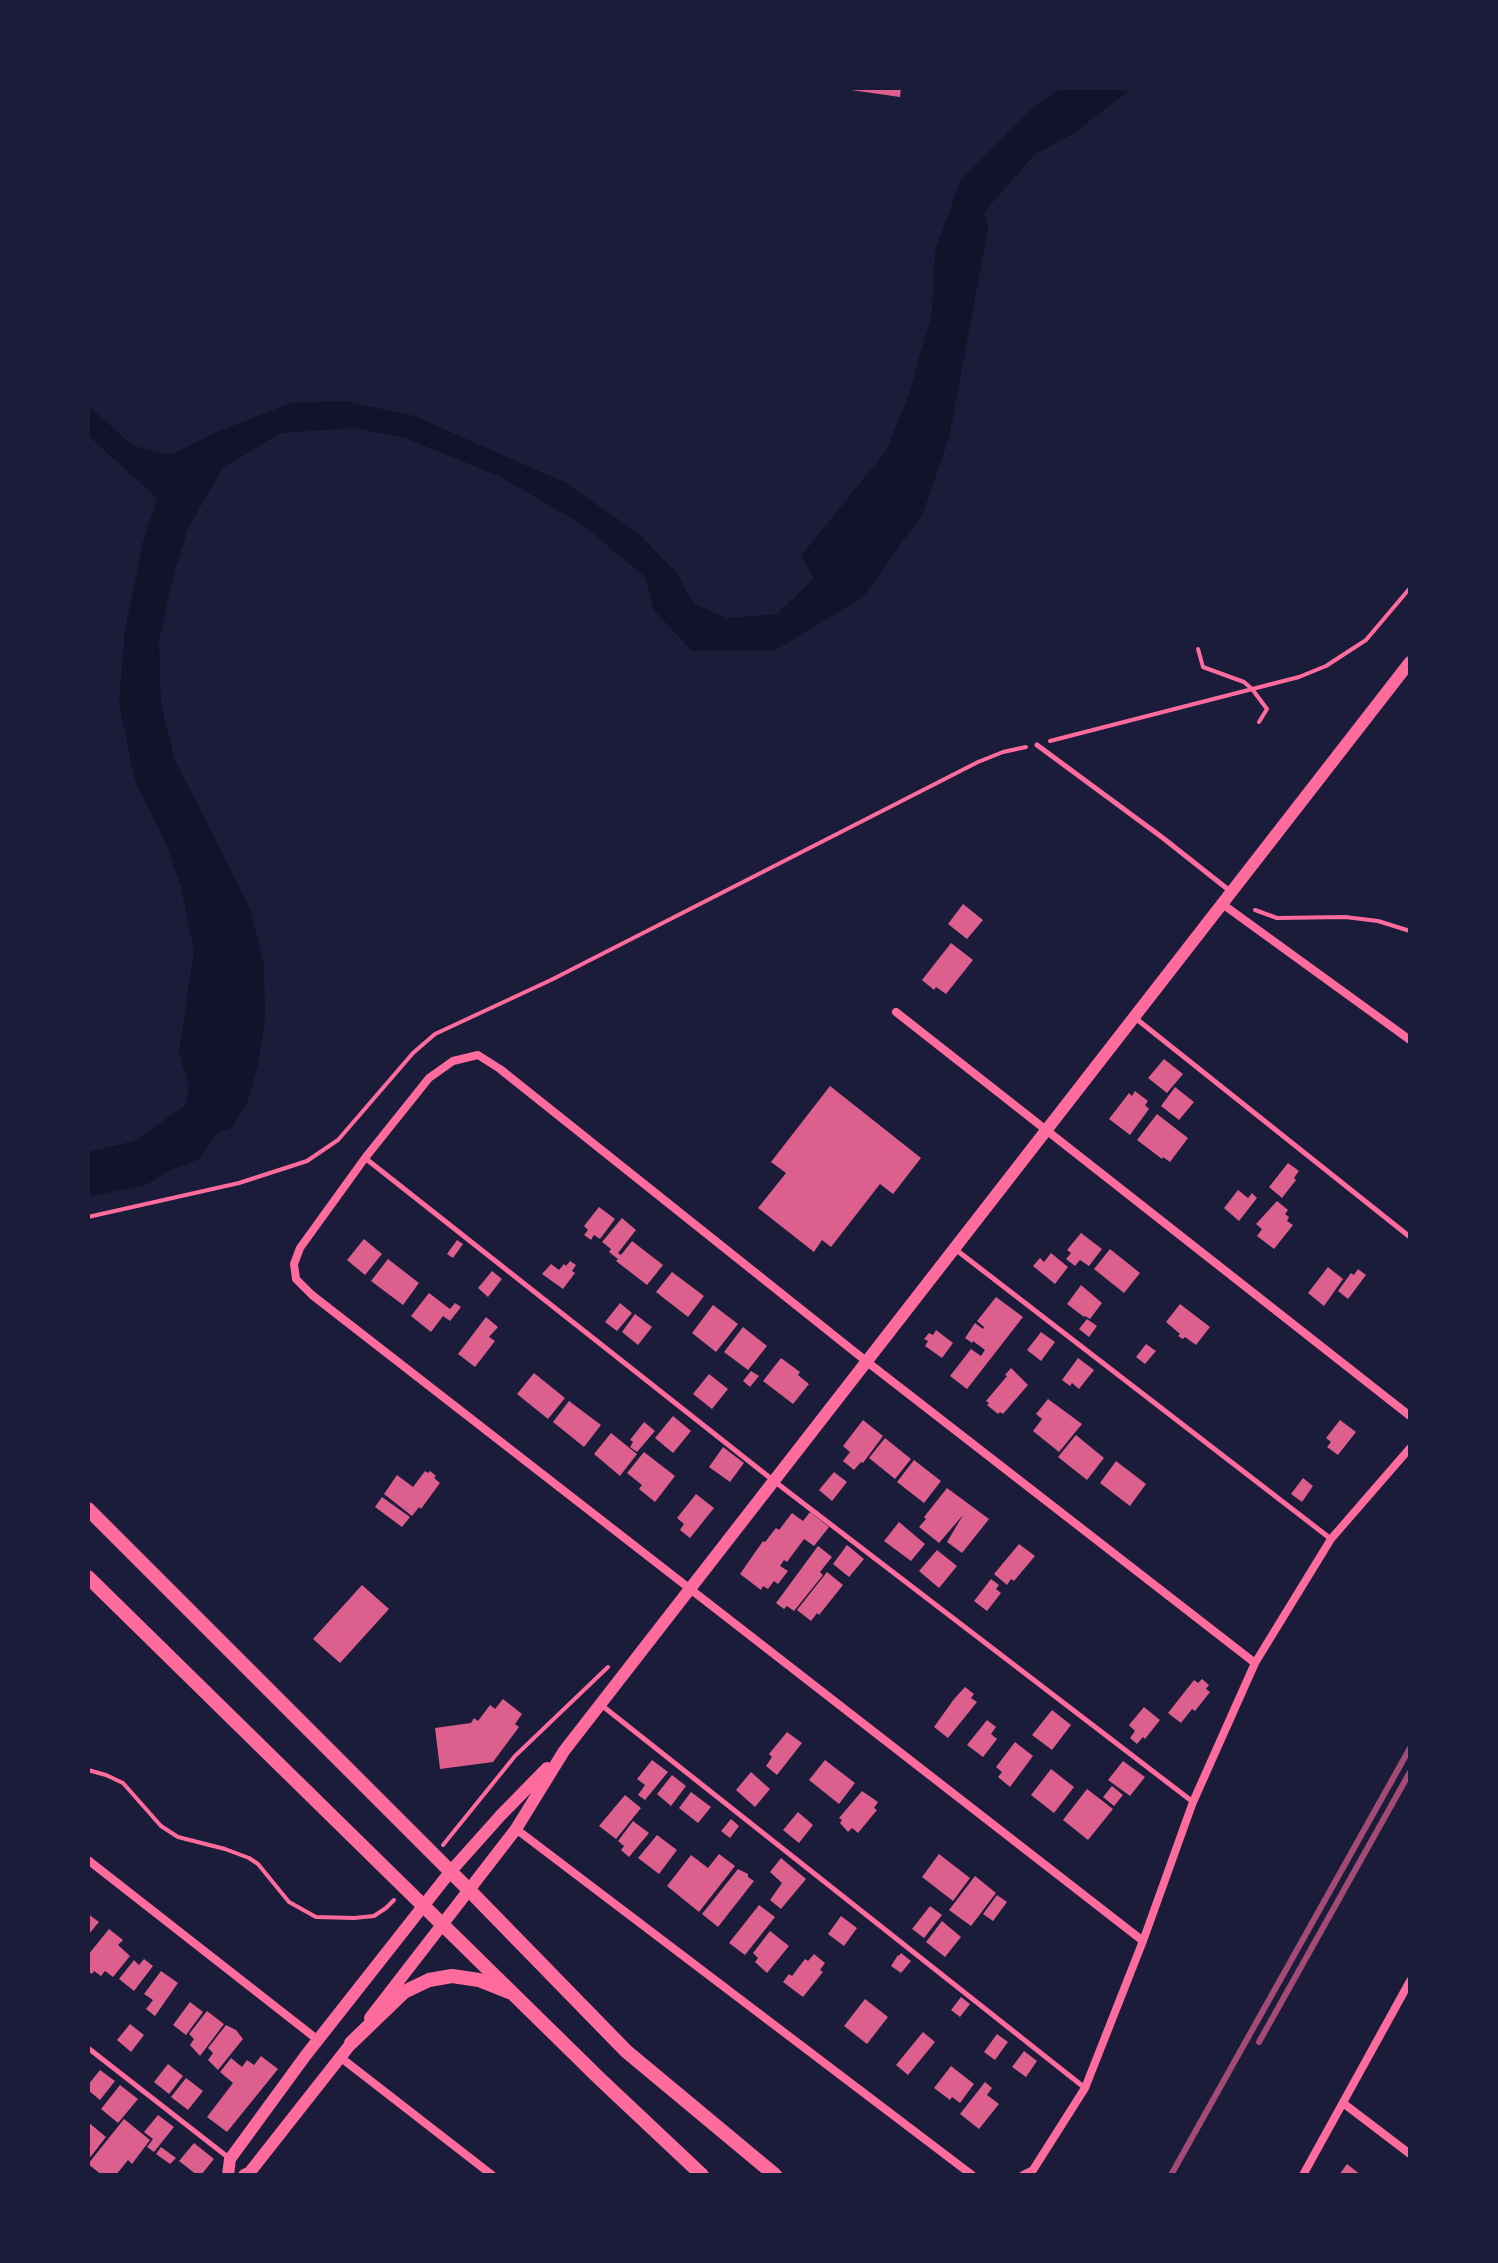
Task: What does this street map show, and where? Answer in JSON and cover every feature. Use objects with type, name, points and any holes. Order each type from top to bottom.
[{"type":"main road","points":[[88,1509],[626,2051],[775,2175]]},
{"type":"main road","points":[[88,1577],[601,2080],[702,2175]]},
{"type":"main road","points":[[351,2043],[404,1992],[429,1980],[452,1976],[479,1980],[516,1995]]},
{"type":"street","points":[[249,2174],[470,1891],[516,1829],[564,1751],[600,1704],[1410,662]]},
{"type":"street","points":[[1221,903],[1410,1040]]},
{"type":"street","points":[[896,1012],[1410,1416]]},
{"type":"street","points":[[1143,1941],[312,1295],[296,1279],[294,1264],[300,1248],[365,1158],[429,1078],[453,1061],[478,1055],[500,1069],[866,1361],[1255,1663]]},
{"type":"street","points":[[1023,2175],[1033,2170],[1085,2088],[1193,1802],[1255,1663],[1331,1539],[1410,1448]]},
{"type":"street","points":[[228,2175],[230,2159],[318,2040],[450,1872],[564,1751]]},
{"type":"street","points":[[516,1829],[972,2175]]},
{"type":"street","points":[[88,1860],[318,2040]]},
{"type":"street","points":[[1303,2175],[1410,1981]]},
{"type":"street","points":[[340,2057],[492,2175]]},
{"type":"street","points":[[1343,2103],[1410,2154]]},
{"type":"lane","points":[[1037,745],[1231,891]]},
{"type":"lane","points":[[1133,1017],[1410,1237]]},
{"type":"lane","points":[[365,1158],[774,1481],[1193,1802]]},
{"type":"lane","points":[[954,1248],[1331,1539]]},
{"type":"lane","points":[[600,1704],[1085,2088]]},
{"type":"lane","points":[[88,2048],[230,2159]]},
{"type":"path","points":[[88,1217],[239,1183],[307,1161],[338,1140],[413,1053],[435,1034],[551,980],[978,762],[1003,752],[1299,677],[1336,660],[1366,640],[1410,588]]},
{"type":"path","points":[[1198,649],[1203,667],[1244,682],[1252,689],[1267,709],[1259,722]]},
{"type":"path","points":[[1231,891],[1253,909],[1277,918],[1345,917],[1378,921],[1410,931]]},
{"type":"path","points":[[448,1840],[515,1756],[608,1667]]},
{"type":"path","points":[[88,1770],[123,1783],[161,1826],[178,1837],[249,1858],[258,1864],[289,1902],[316,1917],[374,1916],[386,1908]]},
{"type":"shaded area","points":[[1061,88],[1133,88],[1071,135],[1035,154],[984,212],[988,229],[949,438],[923,513],[863,597],[774,651],[692,651],[653,609],[646,578],[583,525],[501,477],[405,438],[354,428],[280,433],[223,468],[189,526],[174,573],[159,640],[161,705],[175,760],[250,909],[264,964],[265,1018],[258,1065],[248,1101],[232,1128],[218,1132],[199,1159],[168,1171],[148,1184],[88,1197],[88,1152],[134,1141],[186,1105],[189,1086],[179,1052],[194,950],[181,887],[165,841],[135,781],[119,703],[125,630],[143,542],[157,498],[88,435],[88,405],[133,446],[171,455],[217,432],[291,403],[344,401],[414,416],[564,482],[638,533],[675,571],[694,604],[727,618],[777,614],[814,578],[801,556],[886,451],[908,397],[932,313],[935,252],[960,181],[1031,109]]},
{"type":"building","points":[[851,88],[901,88],[900,97]]},
{"type":"building","points":[[963,904],[983,920],[967,939],[948,924]]},
{"type":"building","points":[[951,943],[973,960],[946,994],[936,987],[934,990],[922,980]]},
{"type":"building","points":[[1164,1059],[1183,1074],[1167,1093],[1148,1078]]},
{"type":"building","points":[[830,1086],[921,1158],[893,1194],[880,1184],[831,1247],[822,1240],[814,1252],[758,1208],[786,1173],[771,1162]]},
{"type":"building","points":[[1175,1087],[1194,1102],[1179,1120],[1161,1106]]},
{"type":"building","points":[[1135,1091],[1148,1101],[1145,1105],[1149,1109],[1130,1135],[1109,1119],[1129,1093],[1132,1096]]},
{"type":"building","points":[[1157,1114],[1188,1138],[1170,1162],[1137,1140]]},
{"type":"building","points":[[1288,1163],[1299,1171],[1282,1198],[1269,1187]]},
{"type":"building","points":[[1238,1190],[1248,1198],[1252,1193],[1257,1198],[1239,1221],[1224,1208]]},
{"type":"building","points":[[1277,1201],[1288,1210],[1285,1214],[1289,1217],[1287,1221],[1293,1225],[1274,1249],[1257,1236],[1262,1229],[1256,1224]]},
{"type":"building","points":[[599,1207],[615,1219],[600,1239],[594,1235],[591,1240],[584,1235],[588,1230],[584,1226]]},
{"type":"building","points":[[622,1218],[636,1230],[618,1253],[621,1255],[632,1241],[663,1265],[647,1285],[616,1261],[618,1259],[609,1252],[611,1249],[602,1242]]},
{"type":"building","points":[[1081,1233],[1102,1249],[1089,1266],[1080,1260],[1075,1266],[1066,1259],[1071,1253],[1067,1250]]},
{"type":"building","points":[[364,1239],[382,1254],[365,1275],[347,1260]]},
{"type":"building","points":[[457,1240],[463,1244],[453,1258],[447,1254]]},
{"type":"building","points":[[1110,1249],[1140,1273],[1124,1293],[1094,1269]]},
{"type":"building","points":[[1051,1253],[1068,1267],[1055,1284],[1033,1266],[1040,1258],[1044,1262]]},
{"type":"building","points":[[388,1259],[419,1283],[403,1305],[371,1281]]},
{"type":"building","points":[[570,1261],[576,1265],[572,1271],[575,1273],[563,1289],[542,1274],[551,1264],[559,1270]]},
{"type":"building","points":[[1328,1267],[1343,1279],[1324,1306],[1308,1293]]},
{"type":"building","points":[[1358,1269],[1366,1275],[1348,1299],[1338,1291],[1351,1273],[1354,1275]]},
{"type":"building","points":[[492,1271],[502,1279],[488,1297],[478,1288]]},
{"type":"building","points":[[672,1272],[704,1296],[688,1317],[656,1292]]},
{"type":"building","points":[[1081,1285],[1102,1303],[1090,1319],[1067,1304]]},
{"type":"building","points":[[429,1293],[450,1309],[455,1303],[461,1307],[450,1321],[443,1316],[431,1332],[411,1316]]},
{"type":"building","points":[[996,1297],[1023,1317],[967,1389],[950,1376],[971,1349],[981,1356],[985,1350],[965,1338],[975,1323],[983,1329],[977,1321]]},
{"type":"building","points":[[620,1303],[632,1313],[617,1331],[605,1322]]},
{"type":"building","points":[[1180,1304],[1210,1327],[1196,1345],[1178,1336],[1180,1334],[1166,1322]]},
{"type":"building","points":[[713,1305],[738,1324],[716,1352],[692,1333]]},
{"type":"building","points":[[635,1314],[652,1327],[638,1345],[622,1332]]},
{"type":"building","points":[[486,1317],[498,1327],[489,1337],[495,1341],[475,1367],[458,1354]]},
{"type":"building","points":[[1087,1319],[1097,1326],[1089,1337],[1079,1329]]},
{"type":"building","points":[[743,1327],[767,1346],[748,1370],[724,1352]]},
{"type":"building","points":[[936,1330],[953,1343],[942,1358],[925,1346],[928,1341],[924,1339]]},
{"type":"building","points":[[1041,1332],[1055,1342],[1041,1361],[1027,1350]]},
{"type":"building","points":[[1146,1344],[1156,1351],[1145,1364],[1136,1357]]},
{"type":"building","points":[[781,1358],[800,1372],[798,1375],[809,1384],[793,1404],[763,1381]]},
{"type":"building","points":[[1078,1358],[1094,1370],[1079,1389],[1062,1380]]},
{"type":"building","points":[[1011,1368],[1028,1385],[1003,1414],[998,1414],[986,1401]]},
{"type":"building","points":[[751,1371],[759,1376],[750,1387],[743,1381]]},
{"type":"building","points":[[534,1373],[565,1398],[548,1419],[517,1394]]},
{"type":"building","points":[[709,1374],[728,1389],[712,1409],[693,1394]]},
{"type":"building","points":[[1048,1399],[1082,1424],[1059,1452],[1033,1431],[1042,1419],[1036,1414]]},
{"type":"building","points":[[569,1401],[601,1425],[584,1447],[553,1422]]},
{"type":"building","points":[[673,1416],[691,1431],[673,1453],[655,1438]]},
{"type":"building","points":[[863,1420],[883,1436],[854,1470],[843,1461],[850,1452],[843,1446]]},
{"type":"building","points":[[1340,1420],[1356,1432],[1338,1455],[1327,1447],[1331,1442],[1326,1438]]},
{"type":"building","points":[[644,1422],[655,1431],[637,1452],[630,1447],[633,1442],[630,1440]]},
{"type":"building","points":[[611,1433],[637,1454],[620,1476],[594,1454]]},
{"type":"building","points":[[1076,1435],[1104,1458],[1087,1480],[1058,1457]]},
{"type":"building","points":[[885,1438],[911,1459],[895,1479],[869,1458]]},
{"type":"building","points":[[723,1447],[744,1463],[730,1482],[709,1467]]},
{"type":"building","points":[[644,1452],[675,1476],[655,1502],[639,1489],[642,1485],[627,1473]]},
{"type":"building","points":[[914,1460],[941,1481],[924,1503],[897,1482]]},
{"type":"building","points":[[1116,1461],[1146,1484],[1130,1506],[1100,1483]]},
{"type":"building","points":[[425,1471],[430,1471],[440,1483],[412,1516],[384,1494],[397,1475],[413,1487]]},
{"type":"building","points":[[834,1472],[847,1482],[832,1501],[819,1490]]},
{"type":"building","points":[[1303,1478],[1313,1486],[1302,1502],[1291,1494]]},
{"type":"building","points":[[947,1488],[989,1519],[962,1553],[947,1542],[963,1515],[939,1543],[919,1527]]},
{"type":"building","points":[[696,1494],[714,1508],[690,1538],[680,1530],[684,1524],[677,1518]]},
{"type":"building","points":[[382,1497],[410,1517],[402,1527],[375,1507]]},
{"type":"building","points":[[810,1512],[829,1527],[814,1546],[804,1539],[787,1562],[784,1560],[780,1566],[788,1571],[778,1584],[774,1581],[768,1589],[763,1586],[761,1590],[740,1574],[763,1541],[776,1528],[779,1530],[792,1513],[803,1521]]},
{"type":"building","points":[[899,1522],[925,1544],[911,1561],[884,1541]]},
{"type":"building","points":[[1019,1544],[1035,1556],[1007,1585],[994,1574]]},
{"type":"building","points":[[847,1545],[864,1559],[849,1577],[833,1564]]},
{"type":"building","points":[[818,1546],[832,1557],[820,1572],[823,1575],[794,1611],[787,1606],[784,1609],[776,1603]]},
{"type":"building","points":[[937,1550],[957,1566],[939,1588],[919,1571]]},
{"type":"building","points":[[827,1572],[843,1585],[811,1621],[797,1610]]},
{"type":"building","points":[[991,1579],[999,1585],[996,1589],[1001,1593],[987,1611],[974,1601]]},
{"type":"building","points":[[362,1585],[389,1609],[340,1663],[313,1639]]},
{"type":"building","points":[[1202,1679],[1209,1685],[1206,1689],[1210,1692],[1181,1723],[1168,1713],[1194,1680],[1198,1683]]},
{"type":"building","points":[[965,1687],[974,1694],[971,1698],[977,1702],[948,1738],[934,1727]]},
{"type":"building","points":[[503,1699],[522,1714],[515,1724],[519,1727],[493,1762],[440,1769],[435,1728],[471,1723],[474,1718],[478,1721],[490,1705],[495,1709]]},
{"type":"building","points":[[1144,1707],[1160,1720],[1137,1744],[1130,1738],[1135,1731],[1129,1725]]},
{"type":"building","points":[[1052,1710],[1071,1725],[1052,1750],[1032,1735]]},
{"type":"building","points":[[987,1720],[996,1727],[991,1734],[997,1739],[983,1757],[967,1745]]},
{"type":"building","points":[[787,1732],[802,1743],[777,1775],[766,1766],[772,1757],[769,1754]]},
{"type":"building","points":[[1015,1742],[1033,1756],[1010,1787],[998,1777],[1002,1772],[996,1767]]},
{"type":"building","points":[[652,1760],[668,1772],[645,1800],[638,1795],[645,1785],[637,1779]]},
{"type":"building","points":[[825,1760],[855,1783],[839,1804],[809,1780]]},
{"type":"building","points":[[1123,1761],[1145,1777],[1130,1796],[1108,1780]]},
{"type":"building","points":[[1051,1769],[1074,1787],[1054,1813],[1031,1795]]},
{"type":"building","points":[[751,1772],[770,1789],[755,1807],[736,1790]]},
{"type":"building","points":[[672,1775],[686,1786],[671,1806],[657,1794]]},
{"type":"building","points":[[1112,1786],[1123,1795],[1114,1806],[1103,1797]]},
{"type":"building","points":[[1087,1789],[1113,1809],[1088,1840],[1063,1820]]},
{"type":"building","points":[[862,1791],[878,1802],[874,1808],[877,1810],[858,1833],[852,1828],[848,1832],[839,1818]]},
{"type":"building","points":[[691,1792],[711,1807],[698,1823],[679,1808]]},
{"type":"building","points":[[625,1795],[641,1808],[616,1839],[599,1826]]},
{"type":"building","points":[[798,1812],[813,1825],[799,1843],[783,1830]]},
{"type":"building","points":[[731,1819],[739,1826],[730,1838],[721,1831]]},
{"type":"building","points":[[633,1821],[649,1833],[629,1857],[621,1850],[624,1846],[618,1841]]},
{"type":"building","points":[[657,1835],[677,1850],[659,1874],[638,1858]]},
{"type":"building","points":[[719,1854],[735,1866],[699,1912],[667,1886],[691,1855],[708,1868]]},
{"type":"building","points":[[939,1854],[970,1878],[953,1901],[922,1877]]},
{"type":"building","points":[[781,1858],[806,1879],[781,1909],[770,1900],[782,1883],[770,1872]]},
{"type":"building","points":[[738,1869],[754,1881],[718,1927],[702,1914]]},
{"type":"building","points":[[975,1876],[996,1893],[971,1926],[949,1910]]},
{"type":"building","points":[[997,1895],[1007,1902],[993,1921],[983,1914]]},
{"type":"building","points":[[759,1905],[775,1917],[745,1955],[729,1943]]},
{"type":"building","points":[[930,1906],[942,1915],[924,1938],[912,1929]]},
{"type":"building","points":[[88,1914],[99,1922],[88,1935]]},
{"type":"building","points":[[841,1916],[857,1928],[844,1946],[828,1934]]},
{"type":"building","points":[[942,1921],[961,1937],[945,1957],[926,1942]]},
{"type":"building","points":[[109,1929],[123,1940],[118,1945],[130,1956],[113,1977],[105,1971],[101,1976],[88,1971],[88,1955]]},
{"type":"building","points":[[770,1931],[789,1946],[767,1973],[755,1962],[758,1958],[753,1953]]},
{"type":"building","points":[[901,1953],[911,1961],[901,1973],[891,1966]]},
{"type":"building","points":[[814,1954],[825,1963],[820,1970],[823,1972],[803,1997],[783,1982]]},
{"type":"building","points":[[144,1959],[153,1966],[134,1991],[119,1979],[134,1960],[139,1965]]},
{"type":"building","points":[[161,1971],[178,1983],[155,2016],[146,2009],[153,2000],[144,1994]]},
{"type":"building","points":[[961,1997],[970,2004],[960,2017],[951,2010]]},
{"type":"building","points":[[865,1999],[888,2017],[867,2044],[844,2026]]},
{"type":"building","points":[[190,2002],[203,2012],[186,2035],[173,2025]]},
{"type":"building","points":[[207,2011],[224,2024],[200,2056],[190,2045],[194,2039],[189,2034]]},
{"type":"building","points":[[130,2024],[144,2035],[131,2052],[117,2040]]},
{"type":"building","points":[[226,2025],[236,2030],[243,2039],[218,2070],[208,2060],[213,2053],[208,2048]]},
{"type":"building","points":[[923,2032],[935,2042],[908,2075],[896,2065]]},
{"type":"building","points":[[997,2034],[1008,2042],[995,2060],[984,2052]]},
{"type":"building","points":[[1024,2051],[1037,2061],[1026,2077],[1012,2067]]},
{"type":"building","points":[[261,2056],[278,2069],[227,2132],[207,2117],[233,2083],[220,2072],[231,2058],[242,2067],[247,2060],[254,2065]]},
{"type":"building","points":[[168,2064],[183,2076],[169,2094],[154,2082]]},
{"type":"building","points":[[951,2066],[974,2084],[960,2103],[934,2088]]},
{"type":"building","points":[[100,2070],[115,2081],[100,2100],[88,2090],[88,2085]]},
{"type":"building","points":[[186,2078],[203,2091],[188,2110],[171,2097]]},
{"type":"building","points":[[985,2082],[992,2088],[987,2095],[999,2104],[979,2129],[960,2114]]},
{"type":"building","points":[[120,2085],[138,2099],[118,2123],[101,2109]]},
{"type":"building","points":[[158,2115],[174,2127],[154,2152],[147,2147],[153,2139],[144,2132]]},
{"type":"building","points":[[124,2119],[150,2140],[132,2164],[128,2160],[116,2175],[102,2175],[88,2164]]},
{"type":"building","points":[[88,2122],[106,2137],[88,2160]]},
{"type":"building","points":[[194,2143],[214,2159],[201,2175],[179,2161]]},
{"type":"building","points":[[161,2147],[176,2158],[170,2164],[156,2154]]},
{"type":"building","points":[[1347,2164],[1361,2175],[1339,2175]]},
{"type":"railway","points":[[1171,2175],[1410,1748]]},
{"type":"railway","points":[[1259,2042],[1410,1772]]}]
